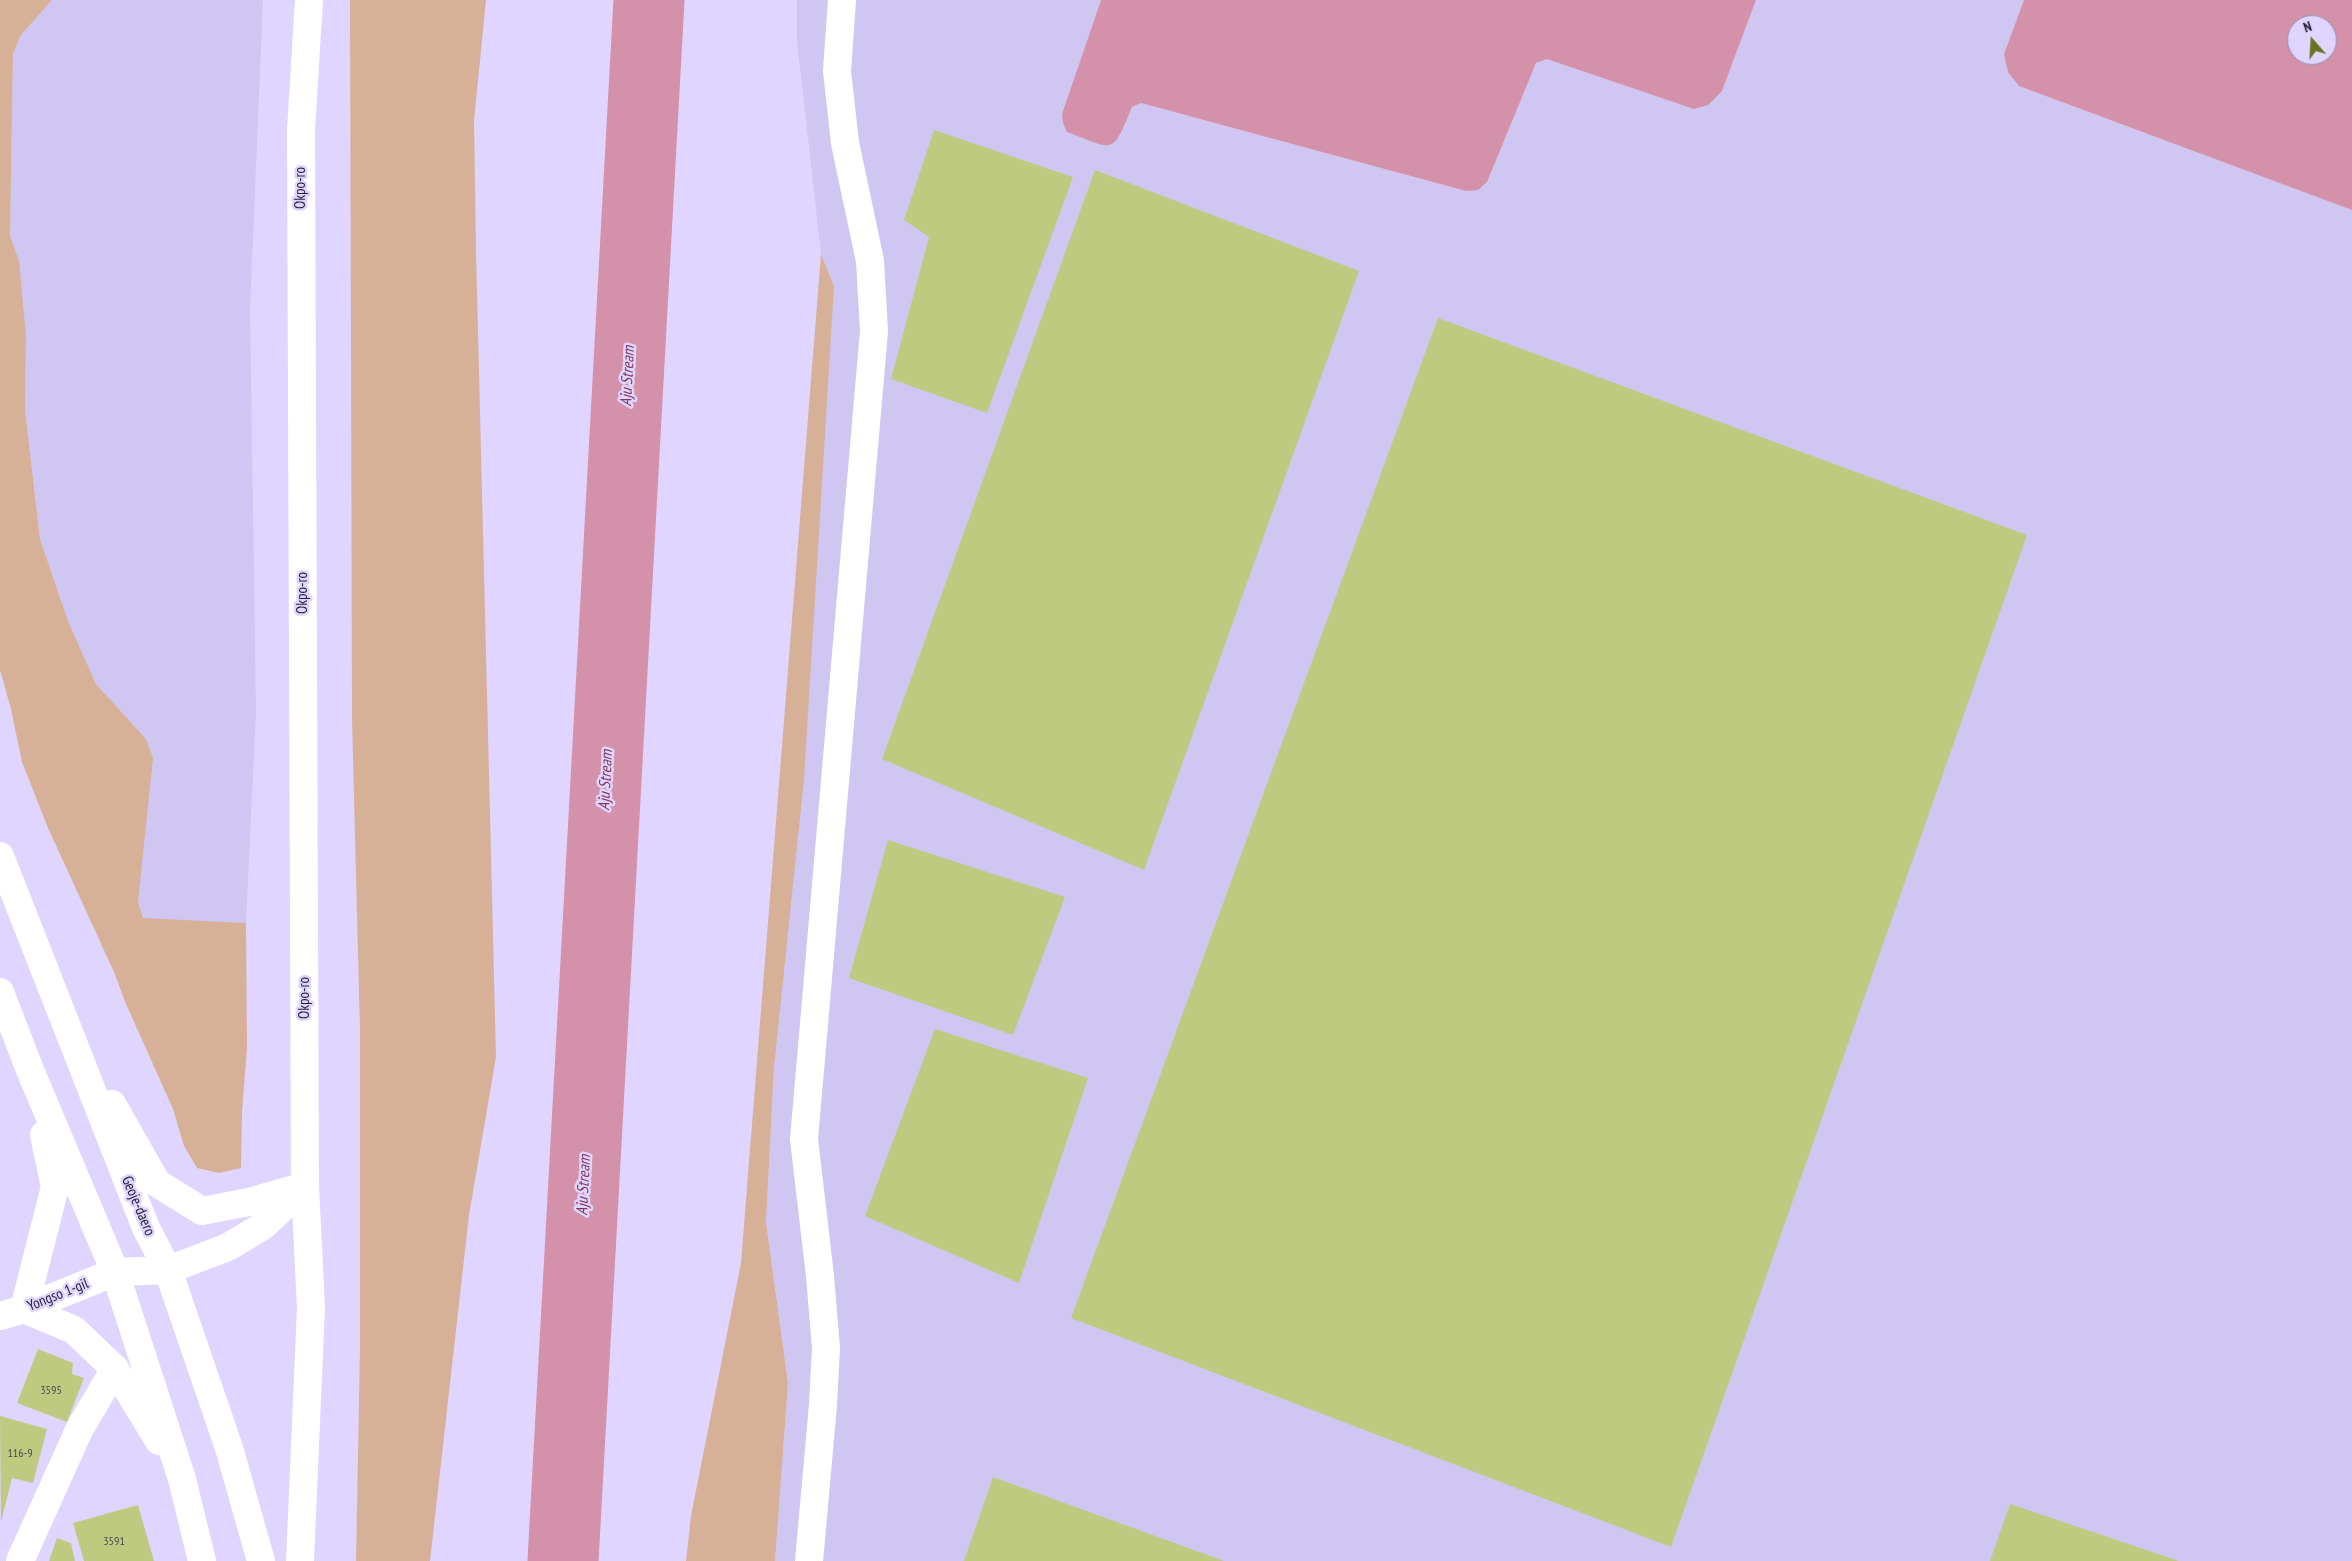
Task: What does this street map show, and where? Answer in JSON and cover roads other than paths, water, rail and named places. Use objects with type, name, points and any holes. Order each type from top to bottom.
[{"type":"street","name":"Okpo-ro","points":[[300,1561],[311,1308],[306,1186],[301,130],[309,0]]},
{"type":"street","points":[[809,1561],[823,1405],[826,1348],[820,1276],[804,1139],[874,331],[870,261],[845,143],[837,71],[842,0]]},
{"type":"street","name":"Geoje-daero","points":[[0,856],[146,1228],[168,1270],[229,1448],[261,1561]]},
{"type":"street","points":[[0,992],[30,1070],[116,1272],[182,1480],[202,1561]]},
{"type":"street","points":[[65,1023],[158,1183],[202,1212],[249,1202],[306,1186]]},
{"type":"street","points":[[30,1070],[55,1187],[12,1313],[74,1330],[115,1369],[182,1480]]},
{"type":"street","points":[[116,1272],[168,1270],[228,1247],[263,1226],[306,1186]]},
{"type":"street","name":"Yongso 1-gil","points":[[12,1313],[116,1272]]},
{"type":"street","points":[[20,1561],[80,1428],[115,1369]]},
{"type":"waterway","name":"Aju Stream","points":[[563,1561],[649,0]]}]
